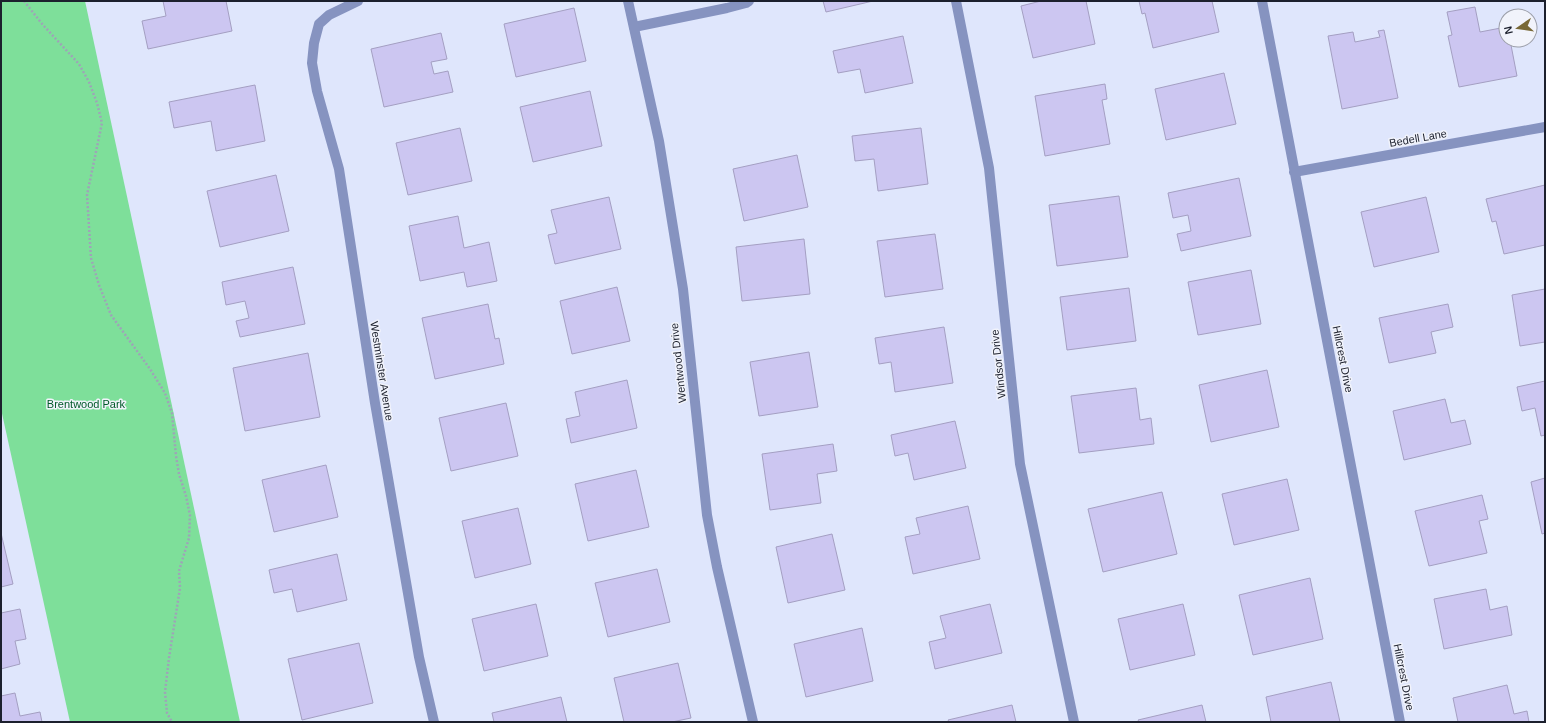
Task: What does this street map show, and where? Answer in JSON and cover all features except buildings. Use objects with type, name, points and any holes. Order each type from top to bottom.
[{"type":"street","name":"Westminster Avenue","points":[[358,1],[329,15],[319,24],[314,43],[312,64],[317,91],[339,169],[375,404],[413,626],[434,722]]},
{"type":"street","name":"Wentwood Drive","points":[[628,1],[659,141],[683,289],[707,515],[717,567],[753,722]]},
{"type":"street","points":[[634,27],[727,8],[749,1]]},
{"type":"street","name":"Windsor Drive","points":[[956,1],[989,168],[1020,464],[1074,722]]},
{"type":"street","name":"Hillcrest Drive","points":[[1262,1],[1400,722]]},
{"type":"street","name":"Bedell Lane","points":[[1294,172],[1545,128]]},
{"type":"path","points":[[24,1],[43,25],[79,64],[89,82],[97,103],[102,123],[87,195],[91,258],[98,285],[111,315],[150,369],[165,393],[172,413],[179,474],[190,515],[189,538],[179,571],[180,588],[165,692],[168,713],[172,722]]},
{"type":"green space","name":"Brentwood Park","points":[[1,1],[85,1],[240,722],[70,722],[1,409]]}]
